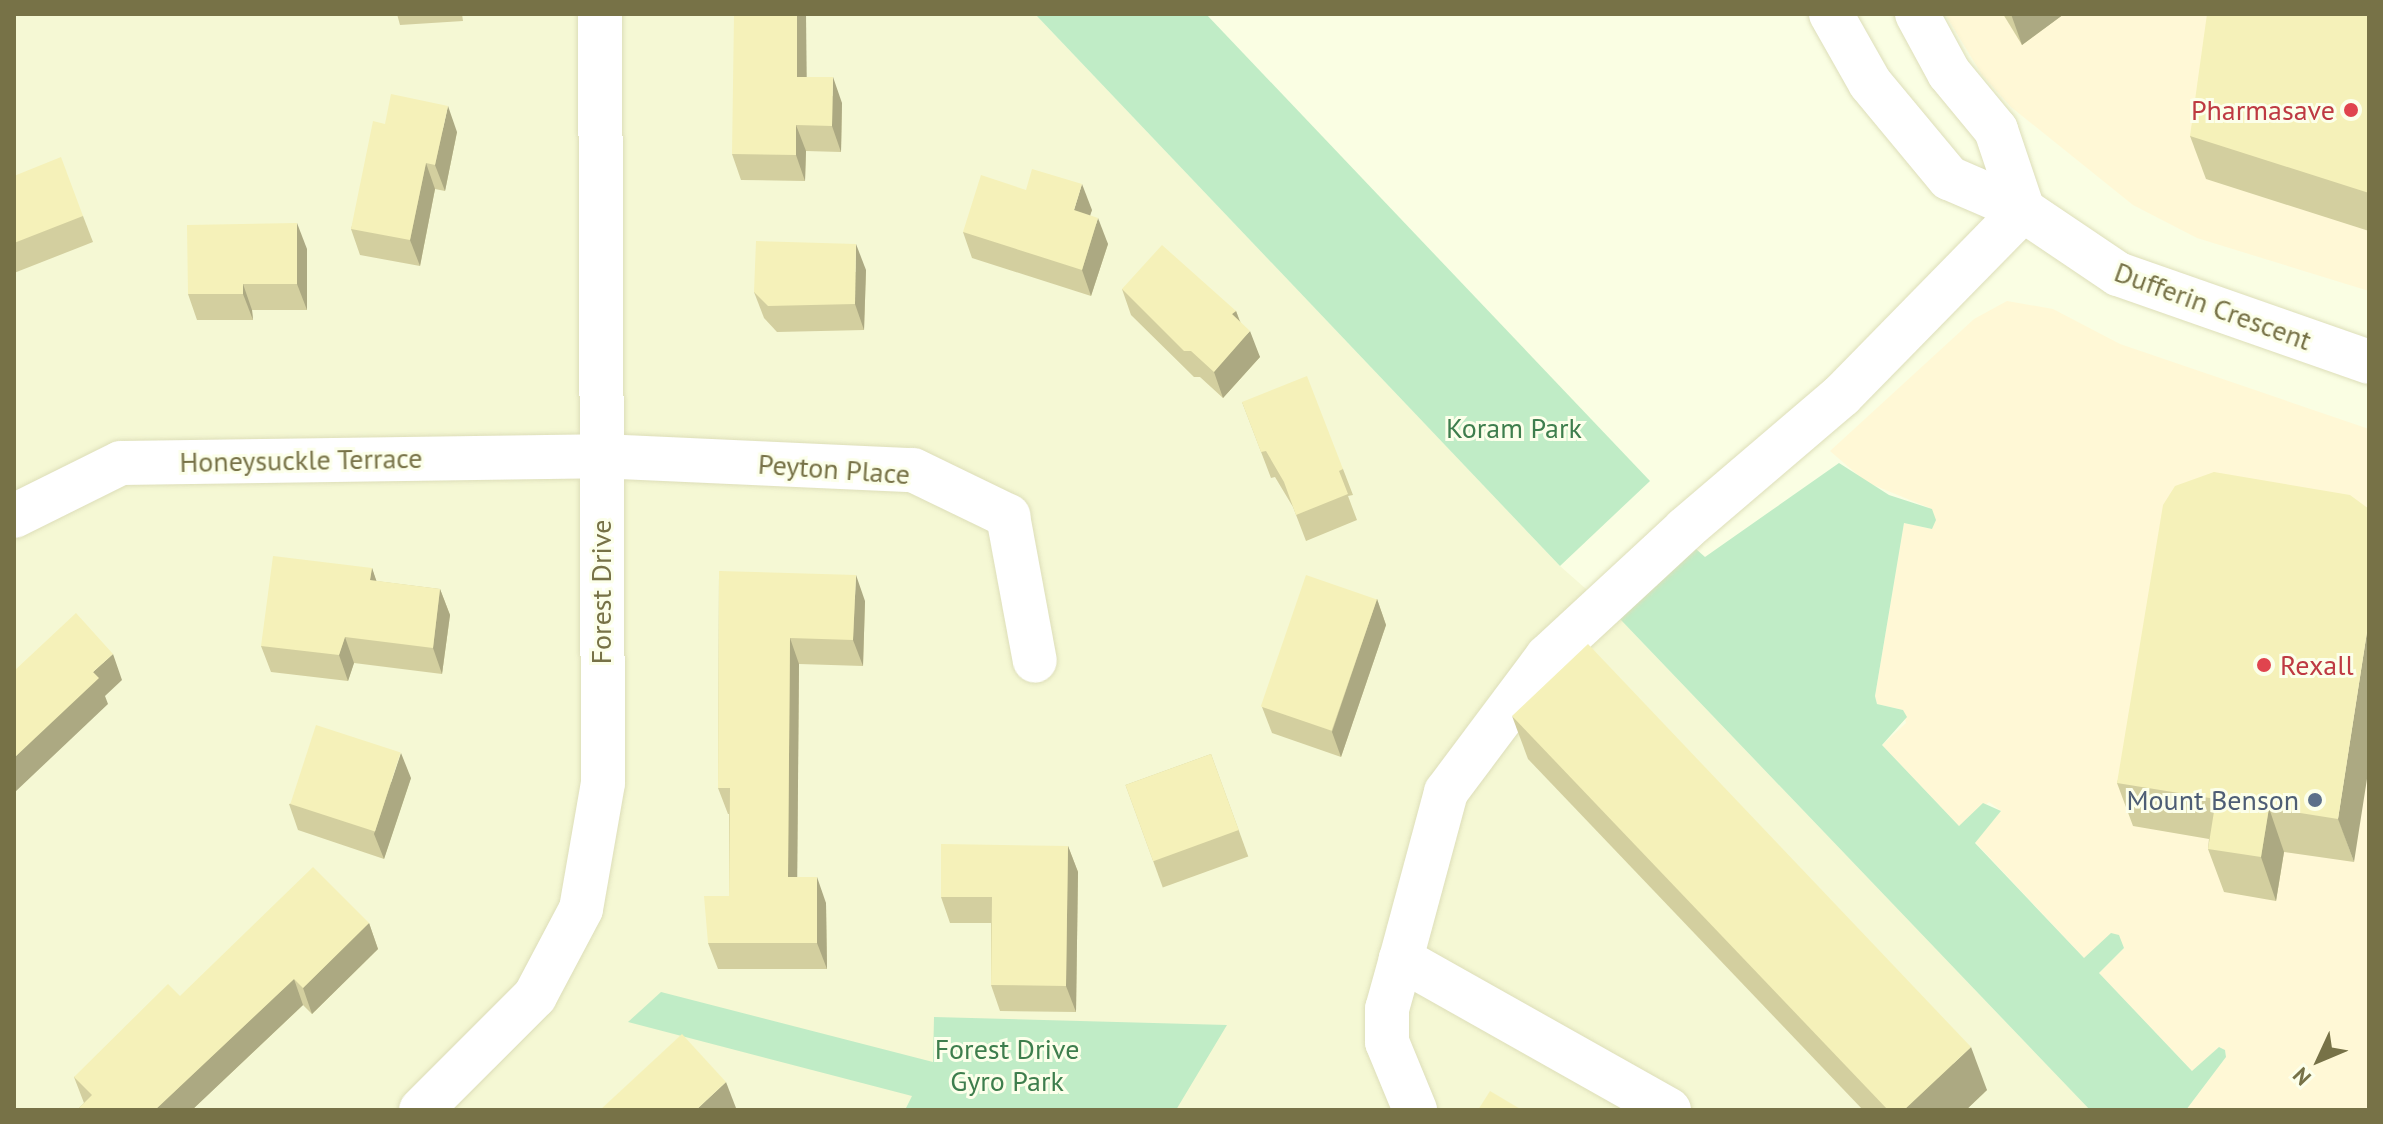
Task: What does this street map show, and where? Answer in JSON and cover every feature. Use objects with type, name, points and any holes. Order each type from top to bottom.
[{"type":"street","name":"Forest Drive","points":[[421,1110],[535,996],[581,909],[603,783],[600,14]]},
{"type":"street","name":"Dufferin Crescent","points":[[1831,14],[1870,83],[1949,178],[2023,210],[2118,274],[2369,362]]},
{"type":"street","points":[[1415,1110],[1387,1042],[1387,1009],[1446,792],[1547,657],[1685,529],[1842,395],[2023,210],[1996,130],[1949,73],[1917,14]]},
{"type":"street","name":"Honeysuckle Terrace","points":[[14,516],[121,463],[600,456]]},
{"type":"street","name":"Peyton Place","points":[[600,456],[913,470],[1008,516],[1035,661]]},
{"type":"street","points":[[1401,959],[1669,1110]]},
{"type":"shaded area","points":[[14,14],[1035,14],[1560,566],[1620,619],[2090,1110],[14,1110]]},
{"type":"shaded area","points":[[1945,14],[2369,14],[2369,291],[2197,238],[2133,205],[2011,107],[1982,75]]},
{"type":"shaded area","points":[[2007,301],[2053,309],[2120,344],[2369,429],[2369,1110],[2186,1110],[2226,1057],[2225,1050],[2219,1047],[2193,1072],[2099,973],[2124,948],[2111,934],[2085,959],[1975,842],[2001,811],[1989,802],[1959,826],[1882,745],[1906,723],[1903,710],[1877,704],[1875,696],[1904,523],[1932,529],[1932,509],[1866,482],[1830,451],[1974,319]]},
{"type":"green space","name":"Koram Park","points":[[1035,14],[1206,14],[1650,481],[1560,566]]},
{"type":"green space","points":[[1839,463],[1889,495],[1932,509],[1936,520],[1932,529],[1904,523],[1875,696],[1877,704],[1903,710],[1907,717],[1882,745],[1959,826],[1983,803],[2001,811],[1975,843],[2084,958],[2111,933],[2119,935],[2124,948],[2099,973],[2192,1071],[2219,1047],[2225,1050],[2226,1057],[2186,1110],[2090,1110],[1620,619],[1696,549],[1705,557]]},
{"type":"green space","name":"Forest Drive Gyro Park","points":[[661,992],[933,1062],[934,1017],[1227,1025],[1176,1110],[905,1110],[912,1096],[628,1022]]},
{"type":"building","points":[[734,14],[797,14],[797,77],[833,77],[832,126],[796,125],[796,155],[732,154]]},
{"type":"building","points":[[2207,14],[2369,14],[2369,193],[2190,136]]},
{"type":"building","points":[[391,94],[448,106],[435,165],[426,163],[410,240],[351,229],[373,121],[385,124]]},
{"type":"building","points":[[61,157],[83,216],[14,243],[14,176]]},
{"type":"building","points":[[1032,169],[1082,184],[1074,210],[1098,218],[1082,270],[963,232],[981,175],[1026,190]]},
{"type":"building","points":[[297,223],[297,284],[243,284],[243,294],[188,294],[187,225]]},
{"type":"building","points":[[756,241],[856,244],[855,304],[768,306],[754,292]]},
{"type":"building","points":[[1162,245],[1236,311],[1232,314],[1250,331],[1214,372],[1191,351],[1184,351],[1122,289]]},
{"type":"building","points":[[1307,376],[1343,469],[1339,471],[1348,494],[1296,515],[1284,482],[1266,451],[1261,452],[1242,402]]},
{"type":"building","name":"Rexall","points":[[2214,472],[2350,495],[2369,509],[2369,619],[2338,819],[2269,808],[2261,857],[2208,849],[2216,799],[2117,783],[2163,505],[2175,486]]},
{"type":"building","points":[[273,556],[372,568],[370,580],[440,589],[433,648],[345,637],[339,655],[261,646]]},
{"type":"building","points":[[719,571],[856,575],[853,640],[790,638],[788,877],[817,877],[817,943],[708,943],[704,896],[729,896],[730,788],[718,788]]},
{"type":"building","points":[[1306,575],[1377,599],[1332,731],[1261,706]]},
{"type":"building","points":[[76,613],[113,654],[93,672],[99,678],[14,758],[14,671]]},
{"type":"building","points":[[1588,644],[1971,1047],[1904,1110],[1888,1110],[1512,716]]},
{"type":"building","points":[[316,725],[401,753],[375,831],[290,804]]},
{"type":"building","points":[[1211,754],[1239,830],[1153,861],[1125,785]]},
{"type":"building","points":[[941,844],[1068,846],[1066,986],[991,985],[992,897],[941,897]]},
{"type":"building","points":[[313,867],[369,923],[303,988],[294,979],[155,1110],[77,1110],[92,1095],[74,1077],[168,984],[180,996]]},
{"type":"building","points":[[682,1034],[726,1082],[696,1110],[600,1110]]},
{"type":"building","points":[[1490,1091],[1522,1110],[1478,1110]]},
{"type":"place","name":"Pharmasave","points":[[2351,110]]},
{"type":"place","name":"Rexall","points":[[2264,665]]},
{"type":"place","name":"Mount Benson","points":[[2315,800]]}]
